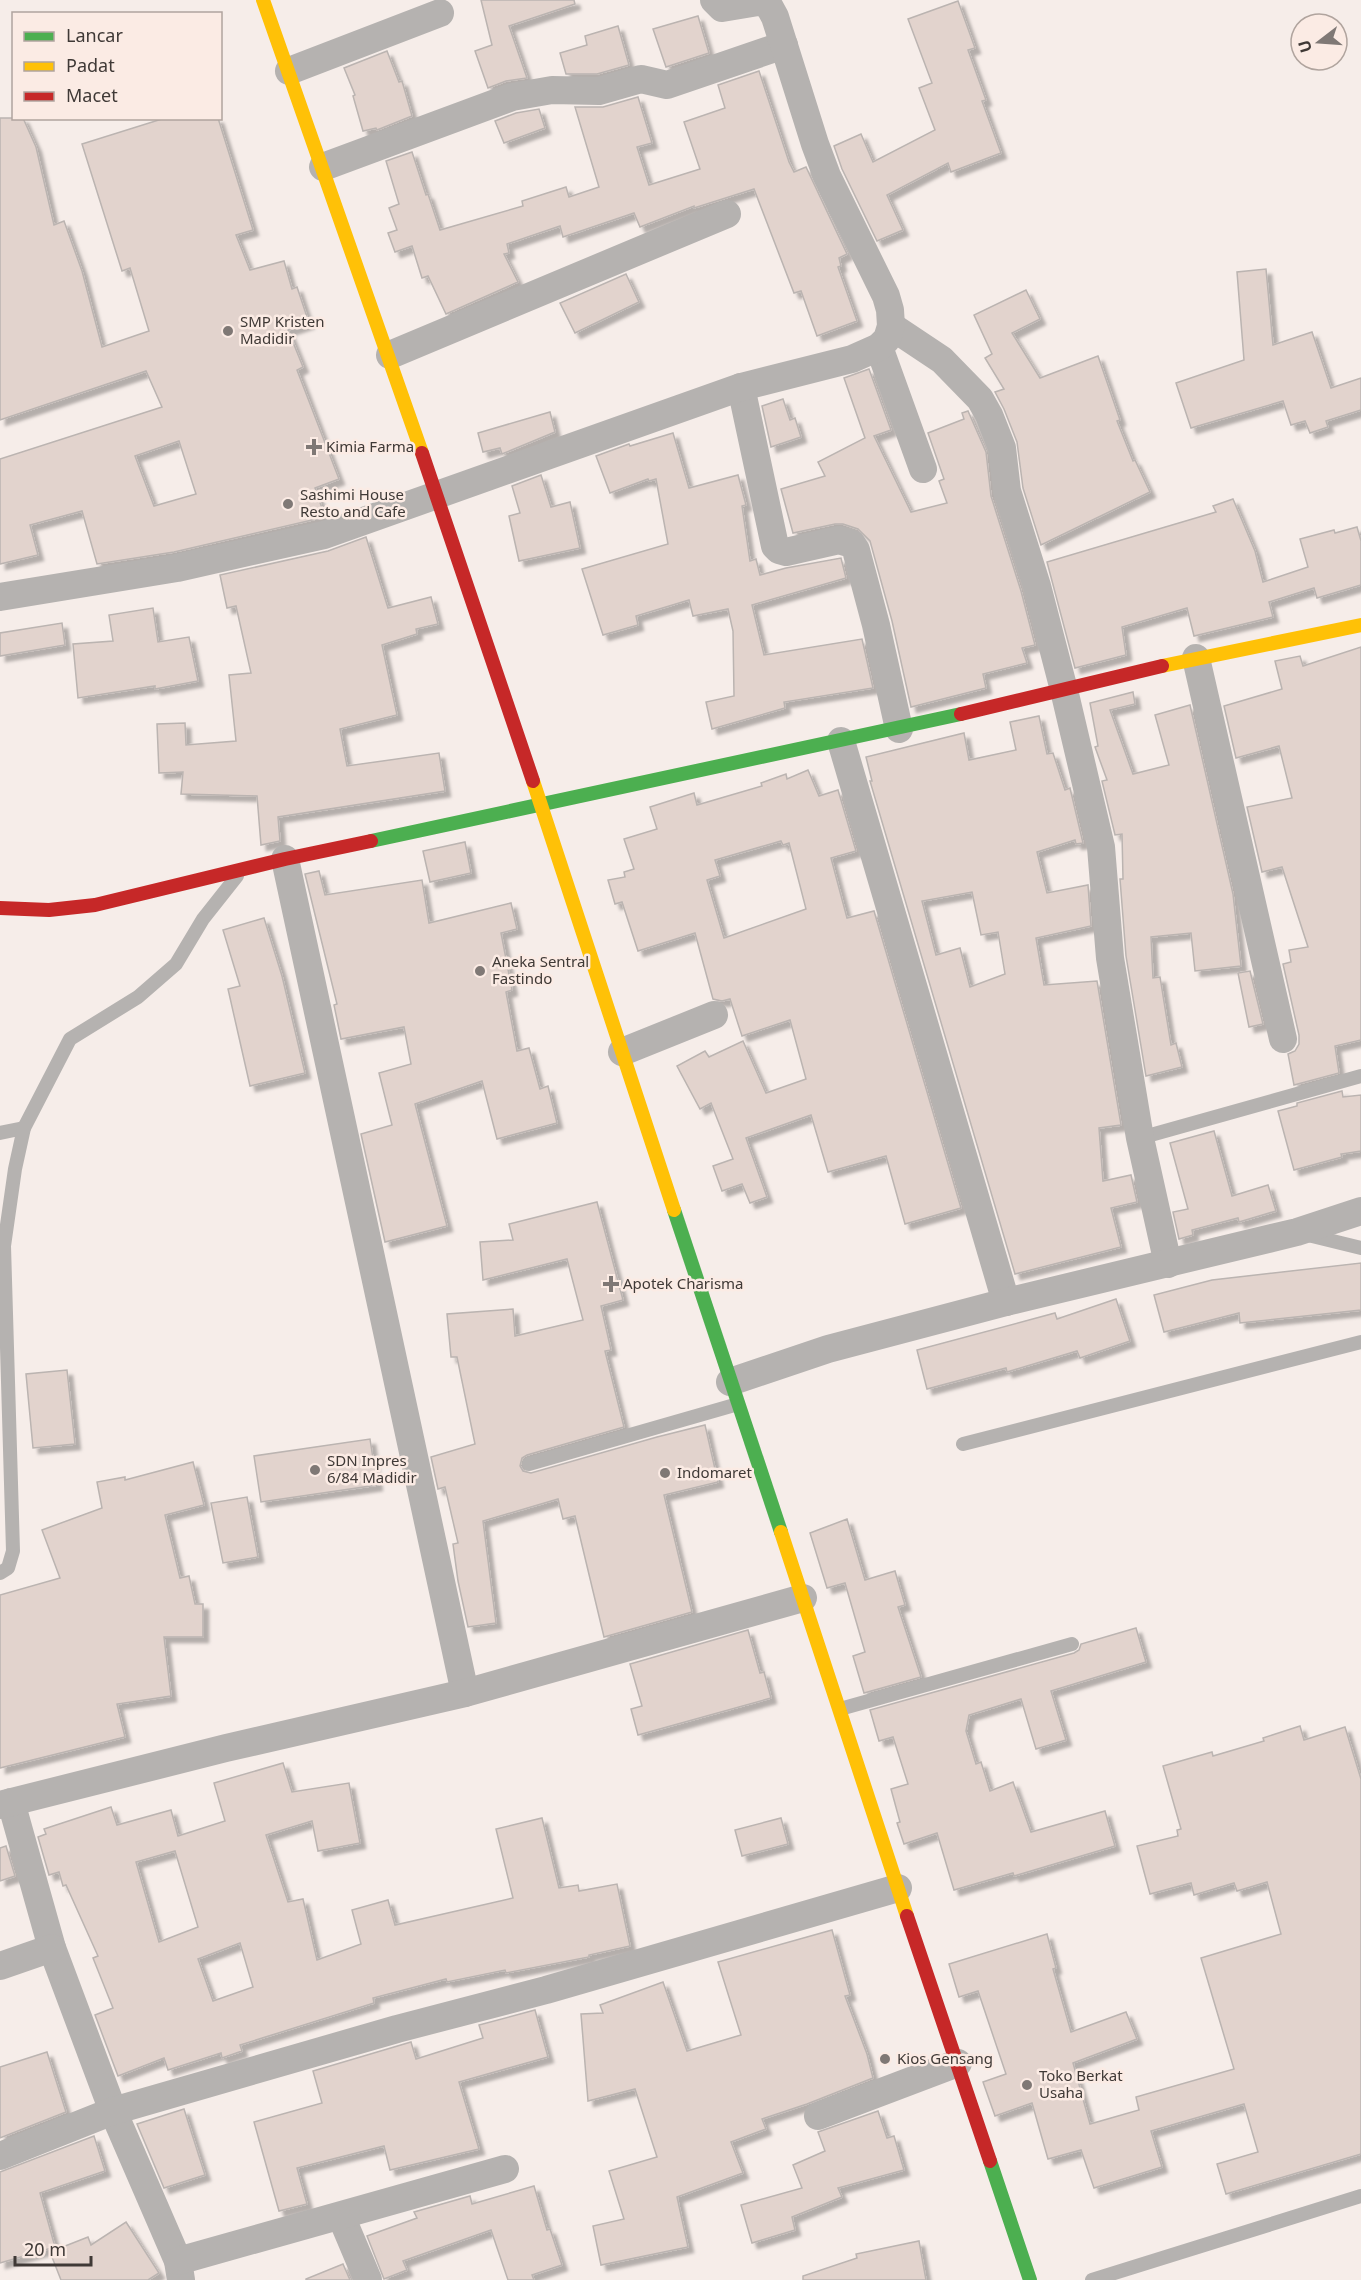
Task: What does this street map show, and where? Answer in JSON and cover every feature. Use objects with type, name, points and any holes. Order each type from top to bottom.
[{"type":"main road","points":[[263,0],[438,496],[898,1888],[1030,2280]]},
{"type":"main road","points":[[0,908],[49,910],[95,905],[285,859],[899,729],[1196,658],[1361,625]]},
{"type":"street","points":[[714,0],[722,8],[758,2],[768,4],[775,17],[827,176],[886,296],[890,310],[885,336],[923,469]]},
{"type":"street","points":[[289,71],[440,13]]},
{"type":"street","points":[[323,167],[512,97],[552,90],[598,91],[641,79],[667,85],[784,45]]},
{"type":"street","points":[[390,355],[727,214]]},
{"type":"street","points":[[0,597],[239,555],[324,535],[741,387],[852,359],[885,336]]},
{"type":"street","points":[[885,336],[942,360],[980,399],[1002,448],[1007,491],[1037,586],[1101,847],[1110,958],[1140,1138],[1168,1264]]},
{"type":"street","points":[[741,387],[776,546],[779,550],[786,552],[838,540],[852,544],[856,550],[876,625],[899,729]]},
{"type":"street","points":[[1196,658],[1284,1039]]},
{"type":"street","points":[[841,741],[1006,1302]]},
{"type":"street","points":[[285,859],[465,1693]]},
{"type":"street","points":[[622,1052],[714,1016]]},
{"type":"street","points":[[734,1393],[828,1349],[1006,1302],[1297,1232],[1361,1211]]},
{"type":"street","points":[[505,2169],[341,2216],[179,2270],[113,2111],[52,1948],[6,1804],[226,1748],[465,1693],[803,1598]]},
{"type":"street","points":[[0,2156],[113,2111],[397,2029],[546,1990],[898,1888]]},
{"type":"street","points":[[0,1966],[52,1948]]},
{"type":"street","points":[[818,2116],[958,2063]]},
{"type":"street","points":[[341,2216],[368,2280]]},
{"type":"lane","points":[[0,1573],[8,1568],[13,1551],[4,1246],[15,1169],[24,1128],[70,1039],[138,997],[176,964],[203,920],[243,870]]},
{"type":"lane","points":[[1140,1138],[1361,1076]]},
{"type":"lane","points":[[0,1133],[24,1128]]},
{"type":"lane","points":[[1297,1232],[1361,1248]]},
{"type":"lane","points":[[963,1444],[1361,1342]]},
{"type":"lane","points":[[529,1464],[734,1393]]},
{"type":"lane","points":[[840,1710],[1072,1644]]},
{"type":"lane","points":[[1092,2280],[1361,2196]]},
{"type":"building","points":[[481,0],[574,0],[575,4],[509,26],[527,78],[506,81],[488,88],[475,51],[492,45]]},
{"type":"building","points":[[958,1],[975,48],[968,50],[986,100],[982,101],[1001,153],[951,172],[948,163],[887,195],[903,230],[877,241],[842,169],[834,146],[861,134],[873,162],[935,130],[919,88],[932,83],[908,19]]},
{"type":"building","points":[[698,16],[709,53],[666,67],[653,29]]},
{"type":"building","points":[[618,26],[629,65],[597,74],[566,74],[560,53],[587,45],[585,36]]},
{"type":"building","points":[[387,51],[399,82],[402,81],[412,116],[377,130],[376,128],[363,131],[353,96],[355,95],[344,68]]},
{"type":"building","points":[[759,71],[789,162],[794,172],[806,167],[847,254],[839,258],[841,266],[838,267],[857,321],[817,336],[801,291],[794,293],[754,189],[694,208],[694,206],[640,227],[634,213],[563,237],[560,226],[507,244],[509,253],[504,254],[518,282],[446,314],[428,276],[422,278],[412,246],[395,252],[388,233],[397,230],[389,208],[399,204],[386,161],[412,152],[440,230],[523,206],[522,201],[566,187],[569,197],[599,187],[575,107],[603,107],[638,97],[652,143],[637,147],[649,185],[700,169],[684,122],[725,108],[718,85]]},
{"type":"building","points":[[539,109],[545,128],[504,143],[495,121],[516,113]]},
{"type":"building","points":[[0,118],[24,120],[36,147],[54,225],[64,221],[82,271],[102,347],[149,331],[130,268],[122,271],[82,144],[159,120],[219,120],[253,230],[236,235],[250,270],[284,261],[292,289],[297,287],[309,323],[288,330],[303,367],[297,370],[339,479],[315,488],[325,517],[174,552],[97,564],[82,511],[30,525],[38,555],[0,564],[0,459],[162,407],[146,371],[0,420]],"holes":[[[179,441],[196,494],[154,506],[135,456]]]},
{"type":"building","points":[[1266,269],[1273,345],[1312,332],[1331,388],[1361,378],[1361,410],[1326,421],[1328,427],[1310,433],[1305,421],[1291,425],[1283,401],[1191,428],[1176,383],[1244,360],[1237,272]]},
{"type":"building","points":[[626,274],[639,302],[575,333],[560,303]]},
{"type":"building","points":[[1026,290],[1040,319],[1012,333],[1040,378],[1098,356],[1120,420],[1117,421],[1133,461],[1135,460],[1150,492],[1041,545],[1023,488],[1017,442],[995,392],[1004,389],[985,358],[992,354],[974,315]]},
{"type":"building","points":[[869,369],[891,430],[874,436],[911,512],[947,503],[939,481],[944,479],[928,433],[964,419],[962,413],[968,411],[986,452],[991,496],[1021,591],[1035,645],[1022,648],[1027,663],[983,674],[986,688],[911,707],[892,621],[870,541],[858,529],[843,524],[793,533],[781,489],[825,476],[818,462],[865,438],[844,378]]},
{"type":"building","points":[[783,399],[790,420],[795,418],[801,437],[771,447],[762,406]]},
{"type":"building","points":[[550,412],[555,432],[502,454],[500,448],[483,452],[478,433]]},
{"type":"building","points":[[673,433],[689,488],[738,475],[746,505],[742,506],[750,561],[756,559],[760,575],[841,558],[846,578],[752,605],[764,655],[862,639],[873,688],[784,702],[785,708],[712,729],[706,702],[734,696],[733,631],[728,609],[693,616],[689,600],[636,616],[638,625],[603,635],[582,569],[668,544],[656,479],[649,481],[648,479],[610,493],[596,456],[629,444],[630,446]]},
{"type":"building","points":[[541,475],[551,507],[570,502],[580,548],[519,561],[509,516],[520,513],[512,486]]},
{"type":"building","points":[[1233,499],[1255,551],[1263,582],[1308,567],[1300,539],[1334,530],[1335,533],[1357,527],[1361,541],[1361,585],[1317,598],[1314,588],[1269,602],[1273,617],[1194,636],[1187,608],[1122,627],[1126,655],[1075,668],[1047,562],[1216,512],[1213,506]]},
{"type":"building","points":[[366,537],[388,608],[431,597],[438,624],[416,629],[417,634],[382,645],[397,715],[340,729],[347,766],[439,753],[445,791],[278,817],[280,841],[261,845],[257,796],[181,794],[183,772],[159,773],[157,724],[185,723],[186,745],[236,741],[229,675],[251,673],[236,606],[227,608],[220,575],[328,551]]},
{"type":"building","points":[[153,608],[158,642],[189,637],[198,681],[155,689],[155,686],[78,698],[73,644],[113,641],[109,615]]},
{"type":"building","points":[[62,623],[65,645],[0,656],[0,633]]},
{"type":"building","points":[[1361,647],[1361,1040],[1335,1046],[1339,1073],[1294,1085],[1288,1054],[1295,1051],[1299,1044],[1299,1035],[1283,964],[1291,962],[1289,950],[1308,947],[1282,867],[1262,872],[1247,807],[1292,798],[1279,746],[1236,758],[1224,706],[1282,689],[1275,661],[1300,656],[1303,666]]},
{"type":"building","points":[[1133,692],[1135,704],[1110,710],[1133,774],[1169,765],[1155,715],[1190,705],[1233,894],[1241,966],[1195,971],[1191,933],[1151,937],[1153,978],[1160,977],[1171,1045],[1176,1043],[1182,1067],[1146,1076],[1126,956],[1120,879],[1123,879],[1122,834],[1115,835],[1102,781],[1107,780],[1095,747],[1098,746],[1090,703]]},
{"type":"building","points":[[1039,716],[1047,754],[1053,753],[1065,790],[1070,788],[1083,843],[1076,844],[1075,840],[1037,852],[1047,893],[1088,885],[1091,926],[1036,938],[1044,985],[1097,981],[1121,1125],[1099,1128],[1103,1181],[1131,1175],[1137,1202],[1111,1208],[1121,1247],[1015,1274],[870,781],[872,781],[866,757],[964,733],[969,760],[1016,750],[1010,722]],"holes":[[[972,892],[981,935],[998,932],[1005,974],[970,987],[960,948],[936,955],[922,901]]]},
{"type":"building","points":[[808,770],[819,796],[838,790],[856,851],[831,858],[847,918],[874,911],[961,1208],[905,1224],[886,1156],[828,1172],[811,1115],[746,1138],[767,1197],[750,1203],[742,1184],[722,1191],[713,1166],[733,1159],[711,1103],[700,1109],[677,1066],[705,1051],[709,1057],[743,1041],[766,1093],[806,1079],[790,1020],[742,1036],[730,999],[722,1001],[713,999],[695,933],[638,951],[622,902],[615,904],[608,880],[625,877],[624,872],[634,869],[624,839],[657,829],[650,807],[694,793],[697,805],[762,786],[761,783],[786,774],[787,779]],"holes":[[[781,841],[783,845],[789,843],[806,909],[724,938],[707,880],[720,876],[715,860]]]},
{"type":"building","points":[[465,842],[471,873],[430,882],[423,851]]},
{"type":"building","points":[[319,871],[325,895],[422,880],[429,923],[511,903],[517,929],[501,933],[512,990],[506,992],[517,1051],[529,1048],[540,1089],[548,1086],[557,1123],[497,1139],[482,1081],[415,1104],[447,1226],[385,1242],[361,1134],[392,1125],[379,1073],[411,1064],[404,1027],[341,1039],[334,1005],[337,1004],[305,874]]},
{"type":"building","points":[[264,918],[282,976],[305,1073],[250,1086],[228,989],[240,986],[223,930]]},
{"type":"building","points":[[1250,971],[1263,1024],[1249,1027],[1238,973]]},
{"type":"building","points":[[1342,1091],[1343,1097],[1361,1095],[1361,1151],[1341,1154],[1342,1157],[1294,1170],[1278,1111],[1297,1106],[1297,1103]]},
{"type":"building","points":[[1214,1131],[1232,1196],[1268,1185],[1276,1211],[1239,1222],[1238,1218],[1192,1230],[1193,1235],[1179,1239],[1173,1212],[1188,1209],[1170,1143]]},
{"type":"building","points":[[597,1202],[623,1300],[601,1306],[611,1350],[605,1351],[624,1427],[527,1455],[522,1458],[520,1466],[523,1471],[531,1473],[705,1425],[718,1482],[664,1495],[692,1612],[604,1637],[575,1516],[563,1519],[558,1499],[483,1521],[496,1623],[468,1627],[453,1544],[458,1543],[445,1487],[438,1489],[431,1457],[475,1444],[457,1357],[451,1357],[447,1314],[513,1309],[515,1336],[583,1320],[567,1259],[483,1280],[480,1242],[513,1240],[509,1224]]},
{"type":"building","points":[[1361,1263],[1361,1310],[1240,1323],[1239,1313],[1164,1332],[1154,1295],[1212,1280]]},
{"type":"building","points":[[1116,1299],[1130,1341],[1080,1358],[1077,1351],[1007,1372],[1006,1368],[927,1389],[917,1350],[1055,1313],[1057,1319]]},
{"type":"building","points":[[67,1370],[75,1444],[33,1448],[26,1374]]},
{"type":"building","name":"SDN Inpres 6/84 Madidir","points":[[370,1439],[377,1485],[261,1502],[254,1456]]},
{"type":"building","points":[[193,1462],[204,1505],[165,1515],[180,1578],[189,1576],[195,1604],[203,1604],[203,1637],[164,1637],[171,1696],[117,1704],[125,1737],[0,1768],[0,1595],[60,1578],[42,1530],[102,1508],[97,1482],[125,1477],[125,1480]]},
{"type":"building","points":[[247,1497],[258,1557],[223,1563],[211,1503]]},
{"type":"building","points":[[847,1519],[865,1580],[895,1571],[905,1605],[898,1607],[921,1677],[864,1693],[853,1656],[865,1652],[845,1583],[827,1588],[810,1533]]},
{"type":"building","points":[[1136,1628],[1146,1662],[1051,1691],[1066,1740],[1036,1749],[1021,1699],[969,1715],[966,1731],[976,1764],[981,1762],[990,1791],[1013,1782],[1031,1832],[1105,1811],[1115,1846],[1014,1876],[1013,1873],[954,1890],[937,1833],[904,1844],[897,1823],[900,1822],[891,1789],[908,1784],[893,1737],[879,1741],[870,1710],[1074,1653],[1079,1650],[1081,1644]]},
{"type":"building","points":[[748,1630],[760,1673],[764,1672],[771,1698],[638,1735],[631,1709],[642,1706],[630,1664]]},
{"type":"building","points":[[1300,1726],[1304,1740],[1345,1727],[1361,1779],[1361,2154],[1226,2194],[1217,2164],[1258,2152],[1244,2104],[1151,2131],[1162,2167],[1094,2188],[1081,2150],[1048,2159],[1032,2103],[995,2116],[983,2082],[1006,2074],[978,1991],[959,1997],[949,1964],[1047,1934],[1056,1968],[1053,1969],[1071,2032],[1126,2012],[1137,2039],[1073,2063],[1090,2124],[1139,2110],[1136,2097],[1234,2069],[1201,1958],[1281,1934],[1267,1882],[1237,1891],[1234,1883],[1194,1895],[1191,1883],[1150,1894],[1137,1846],[1178,1836],[1177,1830],[1181,1829],[1163,1766],[1212,1752],[1213,1756],[1264,1741],[1263,1738]]},
{"type":"building","points":[[283,1763],[292,1792],[349,1783],[360,1843],[318,1851],[312,1821],[266,1835],[288,1902],[303,1899],[317,1960],[361,1944],[352,1910],[388,1900],[395,1925],[513,1898],[496,1829],[542,1818],[559,1888],[578,1885],[579,1891],[617,1884],[630,1946],[589,1955],[589,1957],[506,1973],[505,1970],[447,1982],[446,1979],[373,1998],[374,2003],[240,2045],[242,2051],[222,2058],[221,2053],[168,2070],[164,2058],[118,2076],[95,2015],[113,2008],[93,1958],[98,1956],[66,1885],[63,1886],[59,1872],[49,1875],[38,1837],[46,1834],[44,1829],[111,1807],[117,1825],[171,1810],[178,1836],[225,1821],[214,1783]],"holes":[[[175,1851],[198,1927],[159,1942],[136,1862]],[[240,1943],[253,1987],[213,2001],[198,1959]]]},
{"type":"building","points":[[781,1818],[788,1844],[742,1856],[735,1830]]},
{"type":"building","points":[[6,1846],[15,1876],[0,1881],[0,1848]]},
{"type":"building","points":[[832,1930],[850,1995],[845,1996],[867,2054],[873,2078],[762,2119],[766,2129],[731,2142],[743,2173],[677,2197],[688,2247],[601,2265],[593,2226],[624,2219],[609,2171],[657,2157],[635,2089],[588,2101],[581,2014],[603,2013],[600,2005],[663,1982],[687,2051],[741,2035],[718,1962]]},
{"type":"building","points":[[535,2010],[548,2057],[459,2082],[479,2149],[390,2170],[384,2146],[297,2168],[307,2204],[279,2211],[254,2122],[322,2103],[313,2071],[411,2042],[416,2059],[483,2038],[479,2025]]},
{"type":"building","points":[[47,2052],[66,2112],[0,2138],[0,2067]]},
{"type":"building","points":[[184,2109],[205,2175],[164,2188],[137,2124]]},
{"type":"building","points":[[878,2111],[887,2138],[894,2136],[904,2170],[838,2188],[842,2197],[792,2217],[795,2230],[752,2243],[741,2205],[802,2188],[793,2165],[825,2151],[818,2132]]},
{"type":"building","points":[[94,2136],[105,2171],[40,2193],[55,2247],[0,2263],[0,2172]]},
{"type":"building","points":[[534,2186],[547,2230],[550,2229],[562,2265],[532,2275],[534,2280],[508,2280],[491,2230],[403,2261],[407,2270],[384,2279],[367,2236],[417,2218],[414,2212],[470,2196],[472,2204]]},
{"type":"building","points":[[126,2222],[159,2273],[148,2280],[61,2280],[50,2252],[88,2237],[91,2245]]},
{"type":"building","points":[[919,2241],[926,2280],[803,2280],[803,2276],[857,2258],[856,2254]]},
{"type":"building","points":[[343,2264],[350,2280],[306,2280],[306,2279]]},
{"type":"traffic: fast","points":[[371,841],[961,714]]},
{"type":"traffic: fast","points":[[674,1210],[781,1532]]},
{"type":"traffic: fast","points":[[990,2161],[1030,2280]]},
{"type":"traffic: slow","points":[[263,0],[422,453]]},
{"type":"traffic: slow","points":[[1162,666],[1361,625]]},
{"type":"traffic: slow","points":[[533,781],[674,1210]]},
{"type":"traffic: slow","points":[[781,1532],[907,1916]]},
{"type":"traffic: jam","points":[[422,453],[533,781]]},
{"type":"traffic: jam","points":[[961,714],[1162,666]]},
{"type":"traffic: jam","points":[[0,908],[49,910],[95,905],[285,859],[371,841]]},
{"type":"traffic: jam","points":[[907,1916],[990,2161]]},
{"type":"place","name":"SMP Kristen Madidir","points":[[228,331]]},
{"type":"place","name":"Kimia Farma","points":[[314,447]]},
{"type":"place","name":"Sashimi House Resto and Cafe","points":[[288,504]]},
{"type":"place","name":"Aneka Sentral Fastindo","points":[[480,971]]},
{"type":"place","name":"Apotek Charisma","points":[[611,1284]]},
{"type":"place","name":"SDN Inpres 6/84 Madidir","points":[[315,1470]]},
{"type":"place","name":"Indomaret","points":[[665,1473]]},
{"type":"place","name":"Kios Gensang","points":[[885,2059]]},
{"type":"place","name":"Toko Berkat Usaha","points":[[1027,2085]]}]
